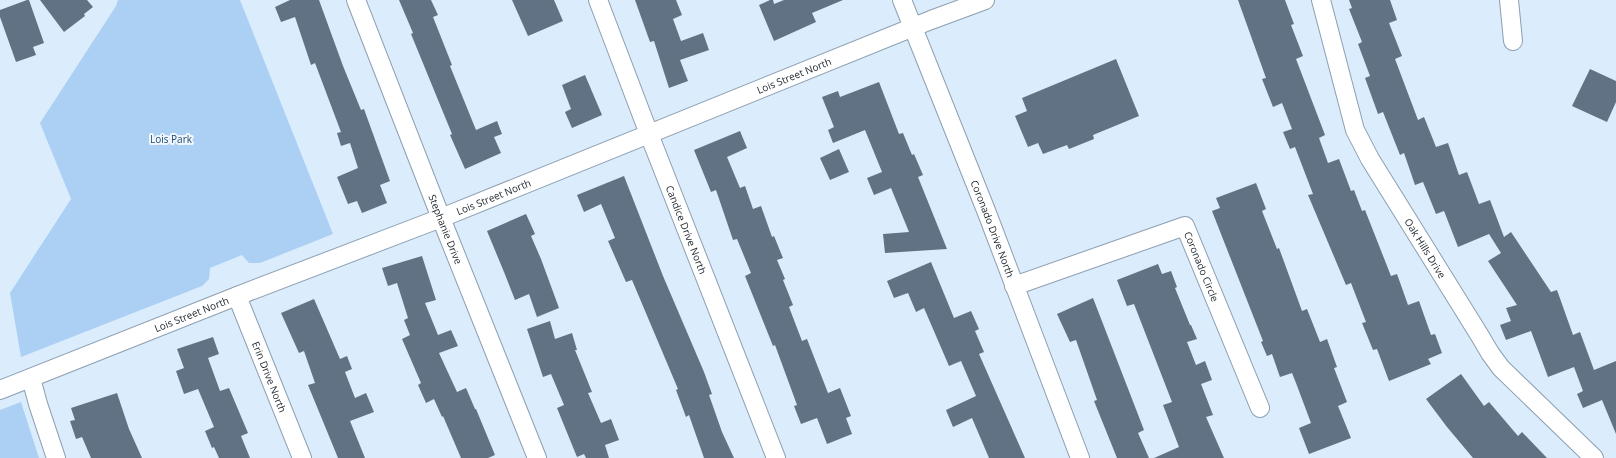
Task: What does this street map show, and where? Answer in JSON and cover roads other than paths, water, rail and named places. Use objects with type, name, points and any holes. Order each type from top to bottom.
[{"type":"street","name":"Stephanie Drive","points":[[356,0],[537,458]]},
{"type":"street","name":"Candice Drive North","points":[[598,0],[776,458]]},
{"type":"street","name":"Coronado Drive North","points":[[902,0],[987,214],[1080,458]]},
{"type":"street","name":"Lois Street North","points":[[0,390],[237,296],[441,218],[985,0]]},
{"type":"street","name":"Oak Hills Drive","points":[[1321,0],[1354,130],[1370,159],[1490,353],[1501,368],[1594,458]]},
{"type":"street","points":[[1509,0],[1513,41]]},
{"type":"street","name":"Coronado Circle","points":[[1014,286],[1185,226],[1260,408]]},
{"type":"street","name":"Erin Drive North","points":[[237,296],[302,458]]},
{"type":"street","points":[[31,378],[56,458]]},
{"type":"park label","name":"Lois Park","points":[[171,139]]}]
